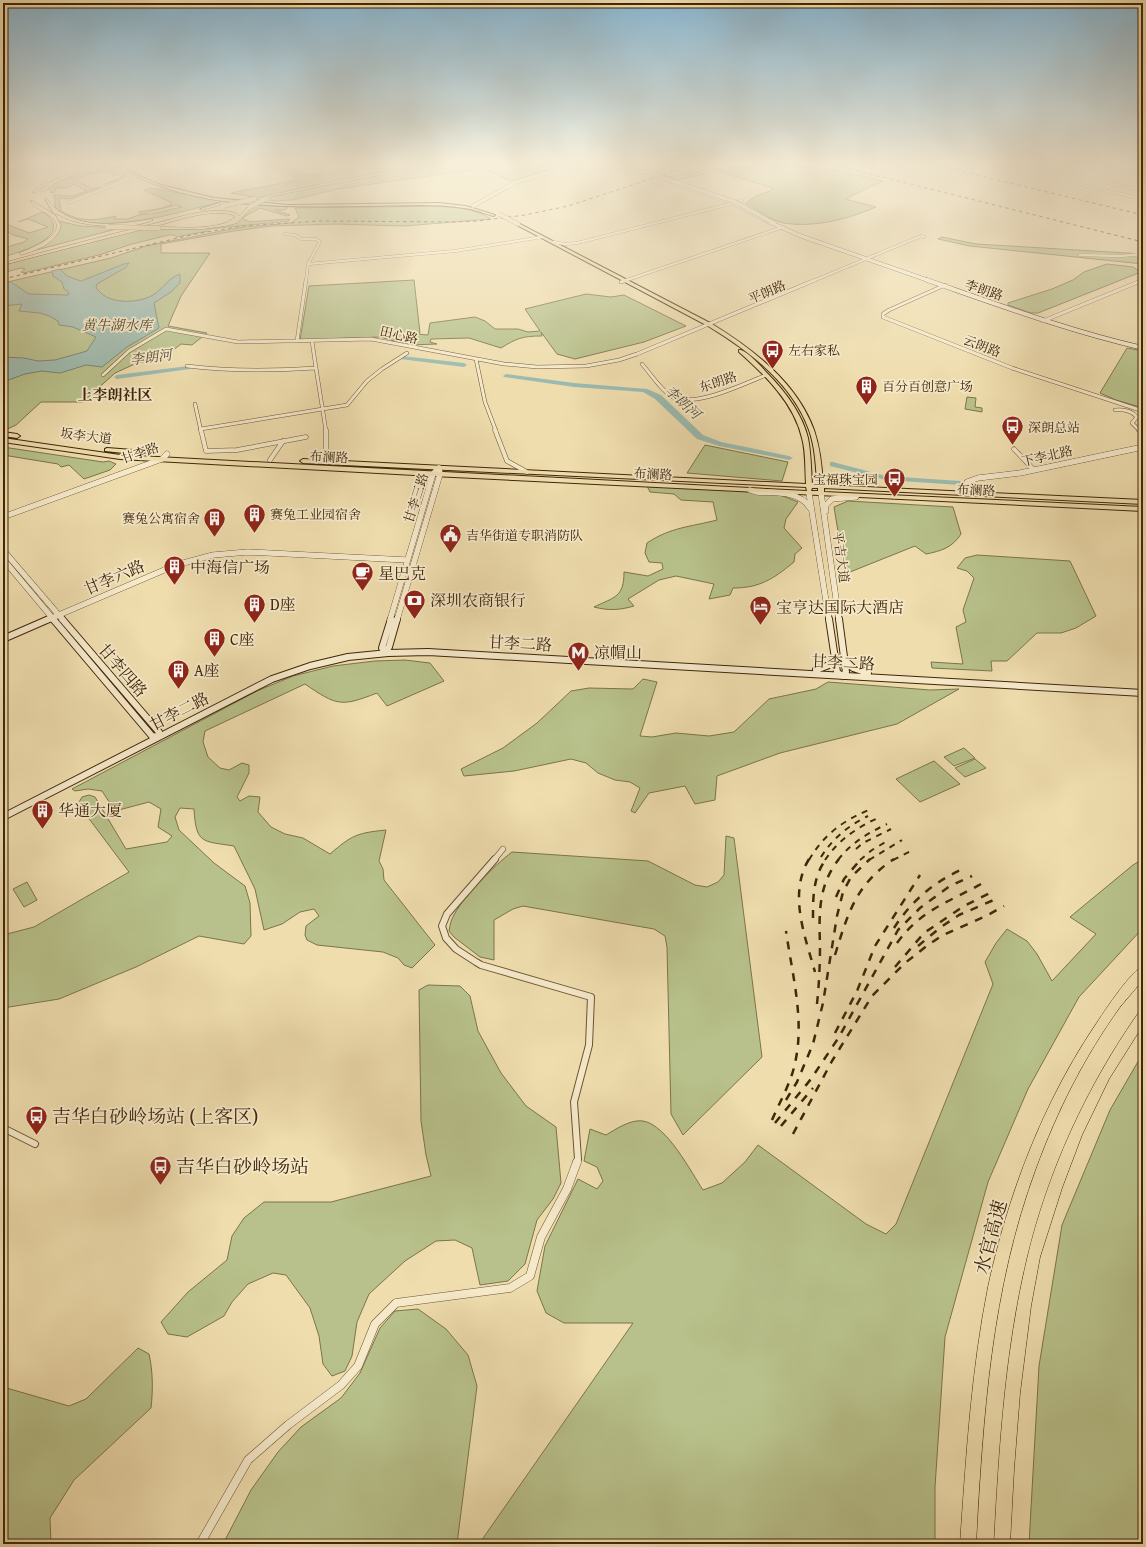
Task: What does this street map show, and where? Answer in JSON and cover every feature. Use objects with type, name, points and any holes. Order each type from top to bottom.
[{"type":"highway","points":[[3,262],[34,249],[55,234]]},
{"type":"highway","points":[[3,262],[110,234]]},
{"type":"highway","points":[[81,243],[114,234]]},
{"type":"highway","points":[[3,262],[117,234]]},
{"type":"highway","name":"水官高速","points":[[968,1544],[973,1450],[983,1365],[996,1287],[1024,1184],[1047,1125],[1069,1080],[1097,1030],[1127,989],[1143,971]]},
{"type":"highway","points":[[1002,1544],[1006,1465],[1014,1380],[1025,1301],[1037,1245],[1068,1156],[1094,1095],[1122,1046],[1143,1016]]},
{"type":"main road","name":"平吉大道","points":[[529,234],[737,342],[754,355],[770,371],[803,411],[811,430],[820,490]]},
{"type":"main road","name":"平吉大道","points":[[538,234],[623,282]]},
{"type":"main road","name":"平吉大道","points":[[707,326],[736,347],[766,375],[795,412],[805,439],[809,490]]},
{"type":"main road","name":"坂李大道","points":[[3,434],[97,449],[167,454]]},
{"type":"main road","name":"坂李大道","points":[[3,440],[99,454],[159,458]]},
{"type":"main road","name":"布澜路","points":[[167,454],[766,484],[809,490]]},
{"type":"main road","name":"布澜路","points":[[159,458],[750,490],[883,489],[1143,502]]},
{"type":"main road","points":[[766,484],[799,481],[803,478],[803,464],[807,459]]},
{"type":"main road","points":[[817,462],[822,476],[833,484],[883,489]]},
{"type":"main road","name":"布澜路","points":[[820,490],[865,495],[1143,509]]},
{"type":"street","points":[[287,234],[295,235],[301,239],[319,240],[308,264],[297,341]]},
{"type":"street","points":[[553,242],[565,244],[577,243],[612,234]]},
{"type":"street","points":[[571,252],[571,248],[579,244],[617,234]]},
{"type":"street","points":[[623,282],[761,234]]},
{"type":"street","name":"李朗路","points":[[801,234],[1044,320],[1096,337],[1143,347]]},
{"type":"street","points":[[308,264],[428,255],[504,244],[542,236]]},
{"type":"street","name":"平朗路","points":[[707,326],[922,236]]},
{"type":"street","points":[[1080,255],[1120,256],[1143,254]]},
{"type":"street","points":[[1044,320],[1143,280]]},
{"type":"street","name":"云朗路","points":[[944,285],[889,310],[883,314],[883,317],[890,322],[1012,368],[1143,411]]},
{"type":"street","name":"田心路","points":[[103,375],[129,351],[166,329],[238,342],[371,339],[384,343],[476,360],[537,369],[587,367],[631,358],[707,326]]},
{"type":"street","points":[[312,341],[323,408],[327,449],[326,462]]},
{"type":"street","points":[[201,429],[349,404],[358,389],[393,361],[407,353]]},
{"type":"street","points":[[476,360],[485,402],[507,461],[527,472]]},
{"type":"street","name":"东朗路","points":[[642,364],[672,397],[685,401],[701,399],[766,375]]},
{"type":"street","points":[[187,366],[205,368],[290,370],[316,368]]},
{"type":"street","points":[[195,404],[206,451],[237,450],[306,437]]},
{"type":"street","points":[[1115,410],[1127,410],[1136,415],[1137,417],[1132,423],[1143,434]]},
{"type":"street","points":[[270,460],[283,441]]},
{"type":"street","name":"下李北路","points":[[968,494],[967,482],[972,479],[1034,470],[1143,447]]},
{"type":"street","points":[[1014,448],[1034,470]]},
{"type":"street","name":"甘李路","points":[[3,515],[167,454]]},
{"type":"street","name":"甘李三路","points":[[385,649],[433,474],[439,468]]},
{"type":"street","name":"甘李三路","points":[[385,649],[440,474],[439,468]]},
{"type":"street","points":[[750,490],[756,492],[796,496],[809,504],[812,514]]},
{"type":"street","name":"平吉大道","points":[[809,490],[835,657],[842,673]]},
{"type":"street","name":"平吉大道","points":[[820,490],[844,658],[842,673]]},
{"type":"street","points":[[824,519],[825,506],[832,499],[865,495]]},
{"type":"street","name":"甘李四路","points":[[3,550],[56,616],[156,735]]},
{"type":"street","name":"甘李六路","points":[[3,639],[176,565],[213,555],[248,552],[407,560]]},
{"type":"street","name":"甘李四路","points":[[3,559],[56,616]]},
{"type":"street","name":"甘李二路","points":[[3,812],[252,688],[295,670],[385,649],[430,647],[816,670],[842,673],[868,673],[1143,688]]},
{"type":"street","name":"甘李二路","points":[[385,649],[842,673],[1143,693]]},
{"type":"street","points":[[816,670],[829,665],[835,657]]},
{"type":"street","points":[[844,658],[853,668],[868,673]]},
{"type":"street","name":"甘李二路","points":[[3,817],[156,735]]},
{"type":"street","points":[[200,1544],[248,1460],[288,1425],[341,1386],[358,1366],[375,1324],[396,1303],[510,1288],[530,1276],[541,1238],[567,1189],[578,1159],[574,1102],[589,1045],[591,997],[481,965],[466,957],[444,937],[442,926],[447,914],[503,849]]},
{"type":"street","points":[[3,1128],[35,1144]]},
{"type":"green space","points":[[12,234],[50,234],[42,242],[32,247],[3,257],[4,248],[24,242],[28,239]]},
{"type":"green space","points":[[55,234],[96,234],[25,253]]},
{"type":"green space","points":[[121,234],[191,234],[176,237],[174,235],[169,235],[132,244],[99,255],[24,273],[21,272],[25,269],[21,268],[6,272],[6,274],[3,275],[3,265]]},
{"type":"green space","points":[[206,234],[216,234],[161,244],[161,253],[210,253],[181,296],[168,326],[207,333],[192,345],[181,344],[162,359],[137,363],[115,373],[83,402],[41,402],[16,425],[3,431],[3,283],[111,258],[146,246]]},
{"type":"green space","points":[[942,237],[976,244],[1143,254],[1143,264],[970,246],[938,239]]},
{"type":"green space","points":[[1107,264],[1133,267],[1141,272],[1038,313],[1031,313],[1008,305],[1008,303],[1052,289],[1073,280],[1084,272]]},
{"type":"green space","points":[[414,280],[420,333],[417,334],[428,335],[430,323],[475,317],[485,321],[495,329],[518,329],[528,332],[540,331],[525,309],[586,294],[611,297],[624,295],[686,326],[644,342],[575,359],[557,354],[541,332],[542,336],[520,338],[501,348],[469,338],[431,339],[430,342],[437,344],[409,345],[380,337],[300,340],[309,286]]},
{"type":"green space","points":[[1127,348],[1143,351],[1143,408],[1116,400],[1100,393]]},
{"type":"green space","points":[[967,397],[976,398],[975,407],[982,408],[982,412],[965,409]]},
{"type":"green space","points":[[705,445],[788,462],[782,481],[687,473]]},
{"type":"green space","points":[[3,447],[103,462],[109,461],[116,464],[110,470],[84,479],[69,465],[61,467],[58,464],[3,455]]},
{"type":"green space","points":[[647,486],[773,492],[798,502],[786,519],[784,528],[802,548],[795,554],[794,562],[773,578],[759,584],[743,588],[733,588],[730,595],[709,599],[714,584],[676,576],[659,580],[628,599],[634,606],[614,610],[594,607],[617,595],[622,587],[624,572],[648,576],[663,569],[662,563],[649,562],[645,553],[647,543],[664,534],[681,528],[717,520],[713,502],[681,500],[674,494],[650,492]]},
{"type":"green space","points":[[848,501],[953,507],[961,534],[954,543],[941,550],[926,554],[915,546],[845,574],[834,507]]},
{"type":"green space","points":[[977,555],[1070,561],[1096,616],[1076,628],[1061,633],[1037,633],[1007,661],[991,661],[992,671],[932,668],[931,662],[963,664],[956,627],[966,622],[963,610],[974,578],[967,571],[957,568],[965,558]]},
{"type":"green space","points":[[405,660],[430,663],[444,681],[387,706],[377,693],[355,701],[340,702],[325,697],[305,684],[205,731],[203,742],[208,757],[220,768],[229,770],[242,763],[249,765],[249,773],[237,797],[240,801],[249,796],[260,797],[258,812],[271,827],[285,834],[303,838],[330,854],[355,836],[368,832],[386,830],[379,861],[383,869],[384,880],[435,945],[412,968],[404,965],[398,958],[383,952],[317,945],[307,940],[305,935],[306,926],[319,916],[314,909],[300,912],[282,924],[264,930],[255,889],[234,846],[215,843],[203,839],[199,835],[197,829],[194,809],[180,808],[175,817],[179,830],[214,863],[245,886],[250,903],[251,936],[244,944],[199,936],[136,967],[59,999],[3,1008],[3,935],[34,927],[129,872],[78,804],[82,797],[89,795],[95,797],[126,849],[167,842],[172,836],[158,827],[161,809],[149,802],[115,811],[102,791],[88,789],[75,791],[72,789],[257,691],[293,676],[333,666],[375,661]]},
{"type":"green space","points":[[643,679],[657,682],[640,736],[652,737],[676,733],[709,736],[734,732],[769,699],[816,689],[828,682],[930,690],[959,689],[897,724],[780,753],[717,776],[715,800],[695,804],[685,786],[649,793],[635,813],[631,811],[640,788],[630,782],[615,780],[598,773],[586,763],[571,759],[514,771],[464,776],[461,769],[503,748],[537,723],[571,691],[589,688],[633,689]]},
{"type":"green space","points":[[964,748],[975,758],[954,766],[944,757]]},
{"type":"green space","points":[[975,759],[986,768],[965,777],[955,768]]},
{"type":"green space","points":[[934,761],[960,784],[920,802],[896,779]]},
{"type":"green space","points":[[726,836],[734,838],[762,1057],[683,1135],[671,1114],[667,947],[665,936],[654,929],[523,906],[513,909],[494,920],[494,960],[480,957],[454,937],[449,931],[450,924],[456,911],[470,892],[496,865],[512,852],[648,861],[695,885],[707,887],[718,882],[724,875]]},
{"type":"green space","points":[[1143,859],[1143,928],[1079,997],[1028,1089],[988,1182],[945,1337],[935,1487],[935,1544],[479,1544],[633,1323],[564,1323],[546,1313],[537,1291],[545,1246],[578,1179],[597,1189],[603,1181],[597,1167],[584,1161],[590,1129],[606,1135],[624,1125],[638,1121],[652,1124],[661,1131],[678,1150],[703,1190],[722,1183],[745,1162],[758,1145],[866,1224],[886,1234],[896,1224],[993,984],[985,962],[996,943],[1007,929],[1027,941],[1037,954],[1052,981],[1096,934],[1070,917],[1133,865]]},
{"type":"green space","points":[[27,882],[37,900],[24,907],[13,889]]},
{"type":"green space","points":[[428,985],[460,986],[470,996],[478,1031],[501,1073],[526,1106],[556,1127],[561,1183],[553,1199],[537,1220],[525,1264],[508,1281],[480,1285],[472,1248],[455,1240],[436,1241],[405,1261],[369,1294],[357,1322],[352,1356],[345,1371],[332,1376],[323,1364],[319,1336],[310,1308],[286,1275],[273,1273],[248,1284],[232,1302],[224,1316],[187,1337],[168,1334],[161,1322],[188,1292],[227,1260],[232,1236],[244,1218],[264,1202],[331,1202],[431,1176],[421,1121],[419,990]]},
{"type":"green space","points":[[1143,1053],[1143,1544],[1029,1544],[1039,1366],[1062,1225],[1110,1110]]},
{"type":"green space","points":[[418,1309],[446,1329],[468,1355],[477,1386],[457,1544],[223,1544],[251,1490],[278,1452],[301,1427],[341,1398],[360,1373],[380,1328],[395,1311]]},
{"type":"green space","points":[[138,1348],[149,1354],[152,1381],[151,1408],[74,1480],[50,1518],[51,1544],[3,1544],[3,1387],[69,1406],[86,1399]]},
{"type":"water","name":"黄牛湖水库","points":[[129,263],[125,268],[97,284],[96,287],[101,293],[114,300],[139,300],[153,295],[172,278],[180,274],[180,283],[171,292],[154,303],[159,328],[127,347],[102,367],[86,365],[60,373],[42,371],[25,374],[3,382],[3,357],[24,358],[38,361],[55,360],[87,351],[96,337],[73,327],[59,325],[58,321],[49,316],[40,313],[19,311],[22,304],[3,306],[3,282],[11,282],[29,294],[68,295],[69,293],[64,289],[62,282],[53,276],[52,271],[60,269],[67,276],[81,281]]},
{"type":"waterway","name":"李朗河","points":[[402,358],[464,365]]},
{"type":"waterway","name":"李朗河","points":[[117,377],[188,368]]},
{"type":"waterway","name":"李朗河","points":[[506,376],[574,385],[645,390],[658,397],[700,437],[719,444],[789,458]]},
{"type":"waterway","name":"李朗河","points":[[833,464],[886,478],[960,483]]},
{"type":"railway","points":[[3,279],[194,234]]},
{"type":"railway","points":[[1112,234],[1143,242]]},
{"type":"railway","points":[[809,860],[828,835],[843,823],[871,809]]},
{"type":"railway","points":[[821,857],[842,833],[868,816]]},
{"type":"railway","points":[[825,860],[836,846],[850,834],[880,817]]},
{"type":"railway","points":[[838,860],[848,848],[860,839],[887,824]]},
{"type":"railway","points":[[856,849],[863,843],[891,829]]},
{"type":"railway","points":[[861,860],[872,850],[889,840]]},
{"type":"railway","points":[[869,860],[902,840]]},
{"type":"railway","points":[[893,860],[913,850]]},
{"type":"railway","points":[[809,859],[803,872],[799,901],[803,930],[815,972]]},
{"type":"railway","points":[[813,918],[816,880],[818,873],[826,859]]},
{"type":"railway","points":[[817,1004],[820,968],[821,900],[827,879],[839,859]]},
{"type":"railway","points":[[786,1100],[797,1082],[813,1044],[823,1003],[837,916],[843,892],[851,877],[870,859]]},
{"type":"railway","points":[[835,955],[849,913],[862,889],[881,869],[894,859]]},
{"type":"railway","points":[[836,897],[844,879],[861,860]]},
{"type":"railway","points":[[894,928],[908,909],[925,892],[934,885],[965,868]]},
{"type":"railway","points":[[835,1033],[857,991],[875,946],[920,875]]},
{"type":"railway","points":[[775,1123],[811,1079],[839,1037],[898,930],[920,908],[950,886],[972,876]]},
{"type":"railway","points":[[897,943],[906,932],[925,915],[935,908],[981,884]]},
{"type":"railway","points":[[895,967],[924,933],[964,906],[990,893]]},
{"type":"railway","points":[[918,946],[941,927],[959,915],[996,899]]},
{"type":"railway","points":[[793,1134],[832,1061],[872,996],[905,963],[928,945],[943,935],[988,915],[1004,906]]},
{"type":"railway","points":[[772,1120],[791,1078],[798,1047],[798,1014],[786,931]]},
{"type":"railway","points":[[781,1126],[813,1088]]},
{"type":"place","name":"左右家私","points":[[773,370]]},
{"type":"place","name":"百分百创意广场","points":[[867,406]]},
{"type":"place","name":"深朗总站","points":[[1012,446]]},
{"type":"place","name":"宝福珠宝园","points":[[894,498]]},
{"type":"place","name":"赛兔工业园宿舍","points":[[254,534]]},
{"type":"place","name":"赛兔公寓宿舍","points":[[215,538]]},
{"type":"place","name":"吉华街道专职消防队","points":[[451,554]]},
{"type":"place","name":"中海信广场","points":[[175,586]]},
{"type":"place","name":"星巴克","points":[[362,592]]},
{"type":"place","name":"深圳农商银行","points":[[414,620]]},
{"type":"place","name":"D座","points":[[255,624]]},
{"type":"place","name":"宝亨达国际大酒店","points":[[760,626]]},
{"type":"place","name":"C座","points":[[215,658]]},
{"type":"place","name":"凉帽山","points":[[579,672]]},
{"type":"place","name":"A座","points":[[178,690]]},
{"type":"place","name":"华通大厦","points":[[43,830]]},
{"type":"place","name":"吉华白砂岭场站 (上客区)","points":[[37,1136]]},
{"type":"place","name":"吉华白砂岭场站","points":[[160,1186]]},
{"type":"district","name":"上李朗社区","points":[[115,394]]}]
